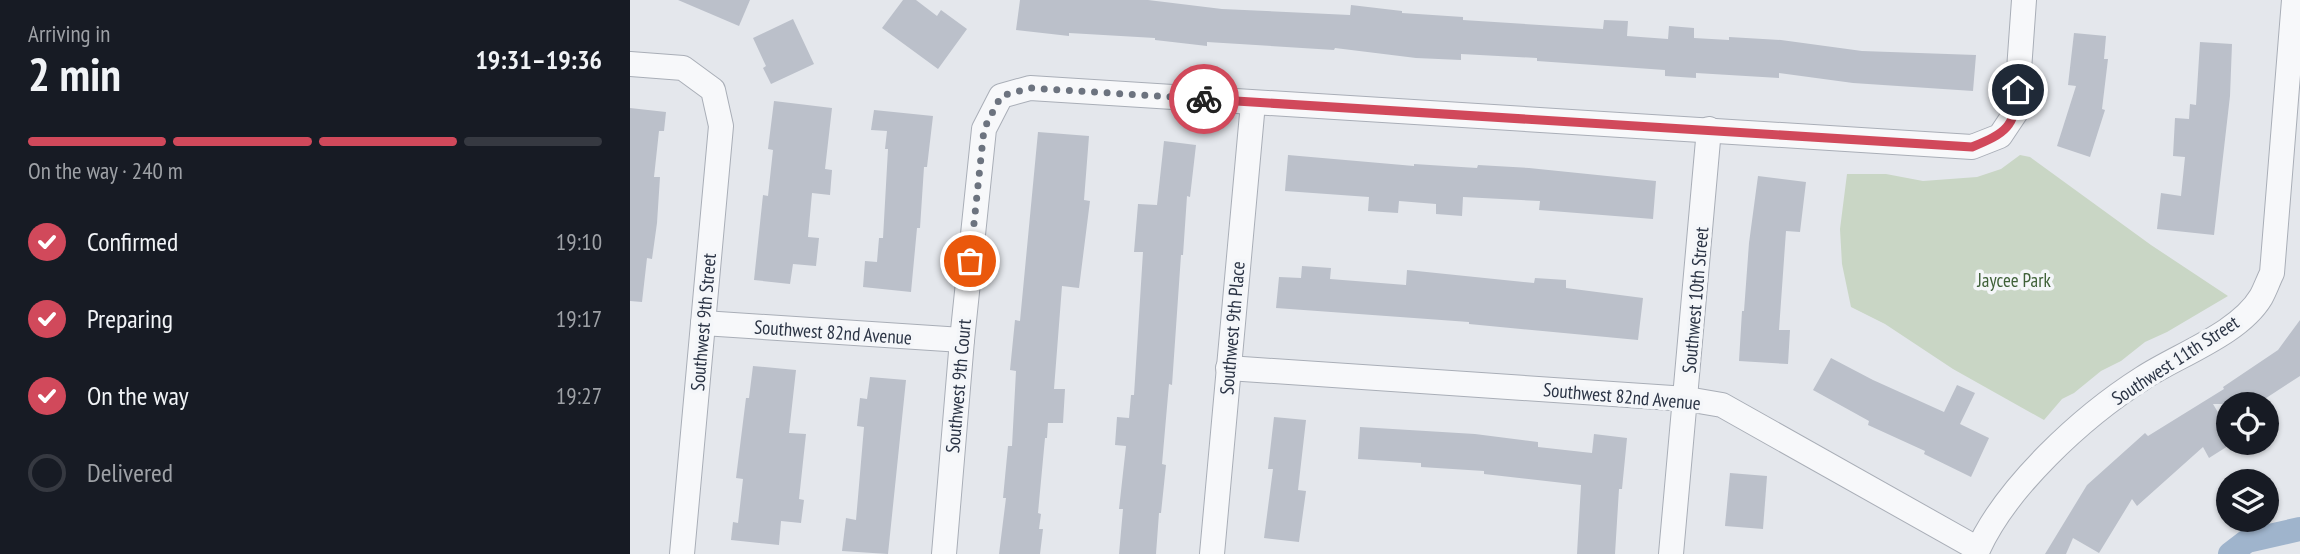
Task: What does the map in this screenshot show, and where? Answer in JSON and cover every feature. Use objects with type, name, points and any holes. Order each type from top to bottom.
[{"type":"street","points":[[1253,103],[1972,147],[2000,136],[2016,112],[2024,0]]},
{"type":"street","name":"Southwest 11th Street","points":[[1977,551],[2009,499],[2073,430],[2142,379],[2235,325],[2260,299],[2272,273],[2294,0]]},
{"type":"street","name":"Southwest 9th Street","points":[[630,64],[683,68],[713,90],[721,126],[682,554]]},
{"type":"street","name":"Southwest 9th Court","points":[[943,554],[984,129],[1001,96],[1030,88],[1253,103]]},
{"type":"street","name":"Southwest 9th Place","points":[[1212,554],[1253,103]]},
{"type":"street","name":"Southwest 10th Street","points":[[1671,554],[1709,130]]},
{"type":"street","name":"Southwest 82nd Avenue","points":[[703,323],[962,340]]},
{"type":"street","name":"Southwest 82nd Avenue","points":[[1228,368],[1687,398],[1722,405],[1977,551]]},
{"type":"green space","name":"Jaycee Park","points":[[2020,155],[2030,157],[2151,245],[2228,296],[2145,342],[2121,361],[2101,371],[2074,393],[2062,399],[2044,420],[1953,369],[1885,324],[1851,307],[1842,264],[1840,229],[1847,174],[1886,174],[1923,181],[1977,177],[2001,169]]},
{"type":"building","points":[[678,0],[750,0],[739,26]]},
{"type":"building","points":[[903,0],[916,0],[937,16],[941,10],[967,29],[938,69],[882,28]]},
{"type":"building","points":[[1020,0],[1148,0],[1222,9],[1350,15],[1351,5],[1402,13],[1463,17],[1463,20],[1603,29],[1604,20],[1628,21],[1627,36],[1668,39],[1669,26],[1694,28],[1694,38],[1781,40],[1862,51],[1976,55],[1973,91],[1853,83],[1779,73],[1779,78],[1696,73],[1696,78],[1665,76],[1665,70],[1537,61],[1537,58],[1461,54],[1461,60],[1416,58],[1335,48],[1207,42],[1207,46],[1155,38],[1069,33],[1069,36],[1016,30]]},
{"type":"building","points":[[793,19],[814,64],[771,84],[753,38]]},
{"type":"building","points":[[2074,33],[2106,36],[2104,59],[2108,59],[2102,109],[2105,110],[2090,157],[2057,146],[2076,86],[2068,85]]},
{"type":"building","points":[[2200,42],[2232,44],[2230,96],[2214,235],[2157,229],[2161,193],[2181,196],[2185,157],[2173,156],[2175,118],[2189,119],[2190,104],[2196,105]]},
{"type":"building","points":[[774,101],[832,108],[825,169],[832,170],[830,195],[812,193],[808,237],[819,238],[816,266],[793,264],[790,284],[754,280],[763,195],[768,196],[773,150],[768,149]]},
{"type":"building","points":[[630,108],[666,112],[664,131],[659,131],[654,177],[660,177],[657,223],[652,259],[647,258],[642,302],[630,301]]},
{"type":"building","points":[[874,110],[933,116],[927,167],[924,167],[920,228],[917,228],[911,292],[863,287],[865,261],[877,262],[879,238],[883,238],[887,131],[871,130]]},
{"type":"building","points":[[1038,132],[1089,136],[1084,200],[1090,201],[1079,288],[1062,286],[1054,389],[1065,389],[1063,423],[1048,423],[1045,438],[1038,513],[1041,514],[1039,529],[1043,529],[1040,554],[999,554],[1006,498],[1003,498],[1008,446],[1012,446],[1016,371],[1010,370],[1015,320],[1020,321]]},
{"type":"building","points":[[1164,141],[1196,145],[1181,255],[1172,385],[1169,384],[1162,464],[1166,465],[1161,513],[1156,554],[1119,554],[1123,509],[1119,509],[1126,446],[1115,445],[1117,417],[1129,418],[1131,395],[1134,395],[1143,252],[1134,252],[1138,204],[1157,205]]},
{"type":"building","points":[[1288,155],[1414,166],[1477,168],[1478,165],[1529,168],[1656,181],[1653,219],[1539,210],[1540,201],[1463,197],[1462,216],[1436,214],[1436,204],[1399,201],[1398,213],[1368,211],[1369,197],[1285,191]]},
{"type":"building","points":[[1758,176],[1806,182],[1800,232],[1786,231],[1779,330],[1790,330],[1788,364],[1739,361],[1742,311]]},
{"type":"building","points":[[1302,266],[1331,268],[1330,279],[1406,285],[1407,270],[1534,283],[1535,278],[1566,280],[1566,288],[1643,298],[1638,340],[1469,322],[1276,308],[1279,277],[1301,278]]},
{"type":"building","points":[[2300,320],[2300,376],[2275,392],[2219,392],[2223,387],[2278,350]]},
{"type":"building","points":[[1831,358],[1944,412],[1957,385],[1975,393],[1960,424],[1989,438],[1971,477],[1924,454],[1925,451],[1868,425],[1869,421],[1813,390]]},
{"type":"building","points":[[753,366],[796,370],[789,433],[806,434],[799,499],[804,500],[801,523],[781,521],[779,545],[731,540],[733,522],[738,523],[743,479],[736,478],[746,398],[749,398]]},
{"type":"building","points":[[870,377],[906,380],[888,554],[842,551],[846,518],[856,520],[864,427],[857,426],[860,398],[867,399]]},
{"type":"building","points":[[2216,394],[2216,404],[2213,404],[2216,409],[2216,454],[2209,458],[2203,447],[2137,506],[2132,499],[2099,553],[2073,538],[2066,554],[2045,554],[2087,485],[2145,433],[2148,436]]},
{"type":"building","points":[[1274,417],[1306,420],[1298,490],[1306,491],[1299,542],[1264,538],[1273,469],[1268,469]]},
{"type":"building","points":[[1360,427],[1475,434],[1538,442],[1538,447],[1592,453],[1594,434],[1627,438],[1622,489],[1619,489],[1615,554],[1577,554],[1581,485],[1484,474],[1484,471],[1421,467],[1421,463],[1358,459]]},
{"type":"building","points":[[1730,473],[1767,476],[1763,529],[1725,526]]},
{"type":"waterway","points":[[2230,554],[2247,541],[2300,529]]},
{"type":"way so far","points":[[970,261],[984,129],[1001,96],[1030,88],[1204,99]]},
{"type":"route","points":[[1204,99],[1972,147],[2000,136],[2016,112],[2018,90]]}]
